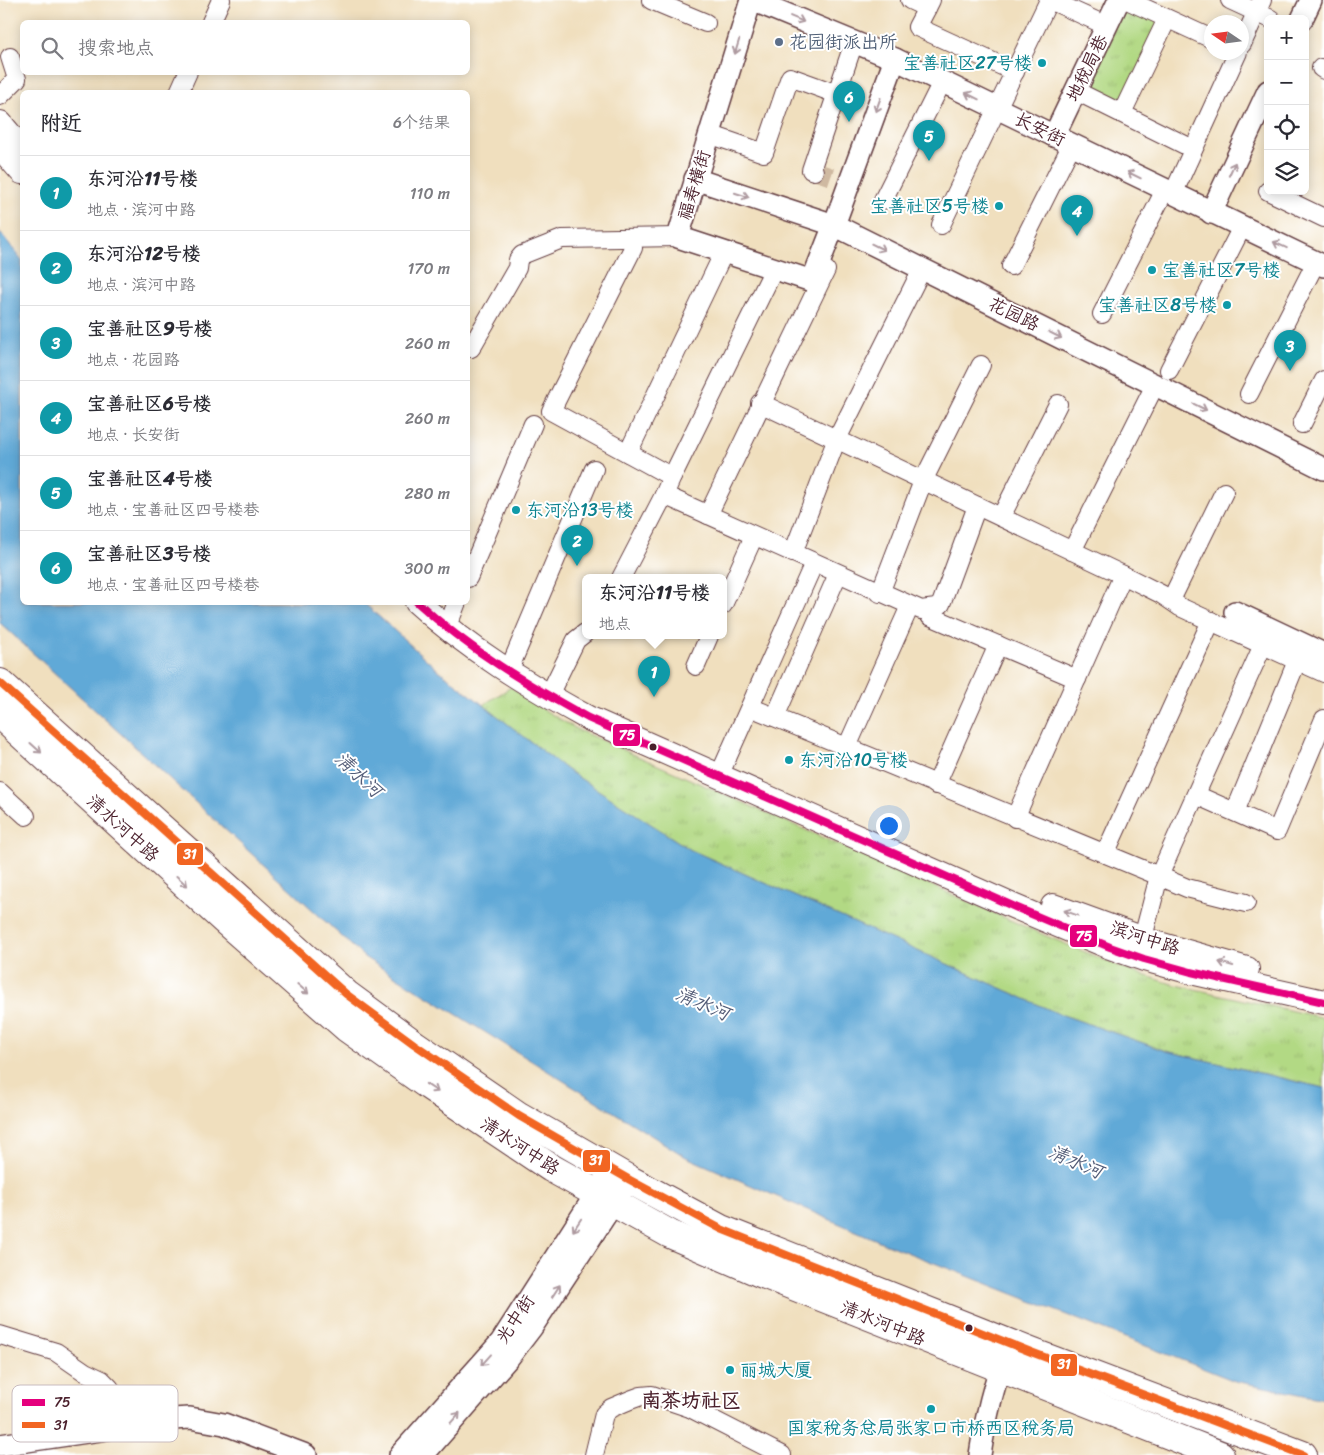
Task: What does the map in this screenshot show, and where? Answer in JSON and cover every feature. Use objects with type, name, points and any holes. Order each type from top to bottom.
[{"type":"main road","points":[[0,123],[20,148]]},
{"type":"main road","points":[[0,147],[20,170]]},
{"type":"main road","name":"滨河中路","points":[[427,605],[447,611],[511,666],[551,691],[656,734],[722,770],[1061,909],[1191,972],[1324,1002]]},
{"type":"main road","name":"清水河中路","points":[[0,683],[346,994],[414,1044],[519,1116],[721,1229],[1017,1346],[1303,1455]]},
{"type":"main road","name":"清水河中路","points":[[0,714],[224,920],[347,1028],[551,1168],[670,1234],[758,1272],[1006,1372],[1220,1455]]},
{"type":"main road","name":"滨河中路","points":[[1140,948],[1228,964],[1324,987]]},
{"type":"street","points":[[212,20],[221,0]]},
{"type":"street","points":[[651,0],[706,23]]},
{"type":"street","name":"长安街","points":[[752,0],[895,59],[1320,264]]},
{"type":"street","name":"福寿横街","points":[[752,0],[678,237],[774,269],[819,275]]},
{"type":"street","points":[[910,0],[929,4],[917,27],[1014,72]]},
{"type":"street","points":[[941,225],[1050,0],[1107,26]]},
{"type":"street","name":"地税局巷","points":[[1063,140],[1076,91],[1119,0]]},
{"type":"street","points":[[1127,0],[1204,35]]},
{"type":"street","points":[[1230,0],[1263,10],[1249,33]]},
{"type":"street","points":[[1304,15],[1311,0]]},
{"type":"street","points":[[1122,113],[1167,19]]},
{"type":"street","points":[[814,171],[811,170],[854,42]]},
{"type":"street","points":[[0,96],[17,79],[10,57]]},
{"type":"street","points":[[708,515],[819,275],[848,183],[895,59]]},
{"type":"street","points":[[1102,314],[1194,148],[1234,60]]},
{"type":"street","points":[[180,90],[187,75]]},
{"type":"street","points":[[709,134],[764,153],[790,77],[837,94]]},
{"type":"street","points":[[884,200],[942,82]]},
{"type":"street","points":[[1076,91],[1194,148]]},
{"type":"street","points":[[1211,213],[1264,100]]},
{"type":"street","points":[[1011,266],[1063,140]]},
{"type":"street","name":"花园路","points":[[695,179],[834,225],[922,269],[1162,377],[1324,469]]},
{"type":"street","points":[[1276,195],[1324,218]]},
{"type":"street","points":[[1072,551],[1242,227]]},
{"type":"street","points":[[472,348],[517,268],[518,260],[522,255],[562,239],[678,237]]},
{"type":"street","points":[[633,248],[551,411],[672,477]]},
{"type":"street","points":[[628,453],[724,252]]},
{"type":"street","points":[[1249,394],[1320,264]]},
{"type":"street","points":[[623,574],[664,495],[774,269]]},
{"type":"street","points":[[793,553],[836,441],[922,269]]},
{"type":"street","points":[[880,592],[923,481],[981,365]]},
{"type":"street","points":[[1302,424],[1324,380]]},
{"type":"street","points":[[760,404],[1123,575],[1211,621],[1324,673]]},
{"type":"street","points":[[1001,517],[1058,404]]},
{"type":"street","points":[[470,573],[533,424]]},
{"type":"street","points":[[511,666],[594,469]]},
{"type":"street","points":[[1170,600],[1224,492]]},
{"type":"street","points":[[664,495],[921,610],[936,608],[941,604],[977,506]]},
{"type":"street","points":[[727,596],[754,536]]},
{"type":"street","points":[[722,770],[814,563]]},
{"type":"street","points":[[775,717],[838,574]]},
{"type":"street","points":[[1015,818],[1123,575]]},
{"type":"street","points":[[846,747],[910,606]]},
{"type":"street","points":[[928,610],[930,616],[1077,679]]},
{"type":"street","points":[[1235,612],[1324,654]]},
{"type":"street","points":[[1105,854],[1211,621]]},
{"type":"street","points":[[551,691],[576,640],[582,635]]},
{"type":"street","points":[[696,666],[708,639]]},
{"type":"street","points":[[936,784],[998,645]]},
{"type":"street","points":[[1140,948],[1159,876],[1264,645]]},
{"type":"street","points":[[1235,812],[1297,661]]},
{"type":"street","points":[[750,706],[1015,818],[1187,888],[1246,903]]},
{"type":"street","points":[[1196,795],[1277,830],[1324,719]]},
{"type":"street","points":[[0,792],[26,816]]},
{"type":"street","name":"光中街","points":[[423,1455],[509,1357],[532,1327],[621,1174]]},
{"type":"street","name":"光中街","points":[[400,1455],[501,1342],[606,1198]]},
{"type":"street","points":[[0,1335],[56,1352],[84,1372],[102,1380],[107,1385]]},
{"type":"street","points":[[980,1455],[983,1434],[1017,1346]]},
{"type":"street","points":[[992,1455],[1006,1372]]},
{"type":"street","points":[[594,1455],[604,1414],[611,1408],[630,1400],[652,1395],[690,1408],[782,1455]]},
{"type":"street","points":[[178,1419],[190,1418],[224,1424],[306,1455]]},
{"type":"street","points":[[0,1444],[15,1442]]},
{"type":"green space","points":[[1123,3],[1162,22],[1121,108],[1082,89]]},
{"type":"green space","points":[[511,687],[578,730],[1044,935],[1133,972],[1172,984],[1324,1018],[1324,1088],[1166,1051],[1057,1013],[691,850],[567,770],[483,705]]},
{"type":"water","name":"清水河","points":[[0,232],[20,257],[20,605],[366,605],[437,669],[567,770],[691,850],[1057,1013],[1166,1051],[1324,1088],[1324,1399],[1235,1381],[886,1244],[686,1157],[364,957],[0,623]]},
{"type":"tunnel","points":[[814,171],[846,182]]},
{"type":"transit line","name":"75","points":[[421,605],[478,651],[543,693],[588,718],[1015,907],[1110,947],[1144,959],[1191,972],[1324,1002]]},
{"type":"transit line","name":"31","points":[[0,683],[346,994],[414,1044],[519,1116],[630,1180],[721,1229],[1031,1352],[1303,1455]]},
{"type":"place","name":"花园街派出所","points":[[779,42]]},
{"type":"place","name":"宝善社区27号楼","points":[[1042,63]]},
{"type":"place","name":"宝善社区3号楼","points":[[849,122]]},
{"type":"place","name":"宝善社区4号楼","points":[[929,161]]},
{"type":"place","name":"宝善社区5号楼","points":[[999,206]]},
{"type":"place","name":"宝善社区6号楼","points":[[1077,236]]},
{"type":"place","name":"宝善社区7号楼","points":[[1152,270]]},
{"type":"place","name":"宝善社区8号楼","points":[[1227,305]]},
{"type":"place","name":"宝善社区9号楼","points":[[1290,371]]},
{"type":"place","name":"东河沿13号楼","points":[[516,510]]},
{"type":"place","name":"东河沿12号楼","points":[[577,566]]},
{"type":"place","name":"东河沿11号楼","points":[[654,697]]},
{"type":"place","name":"东河沿10号楼","points":[[789,760]]},
{"type":"place","name":"丽城大厦","points":[[730,1370]]},
{"type":"place","name":"国家税务总局张家口市桥西区税务局","points":[[931,1409]]},
{"type":"district","name":"南茶坊社区","points":[[691,1400]]}]
